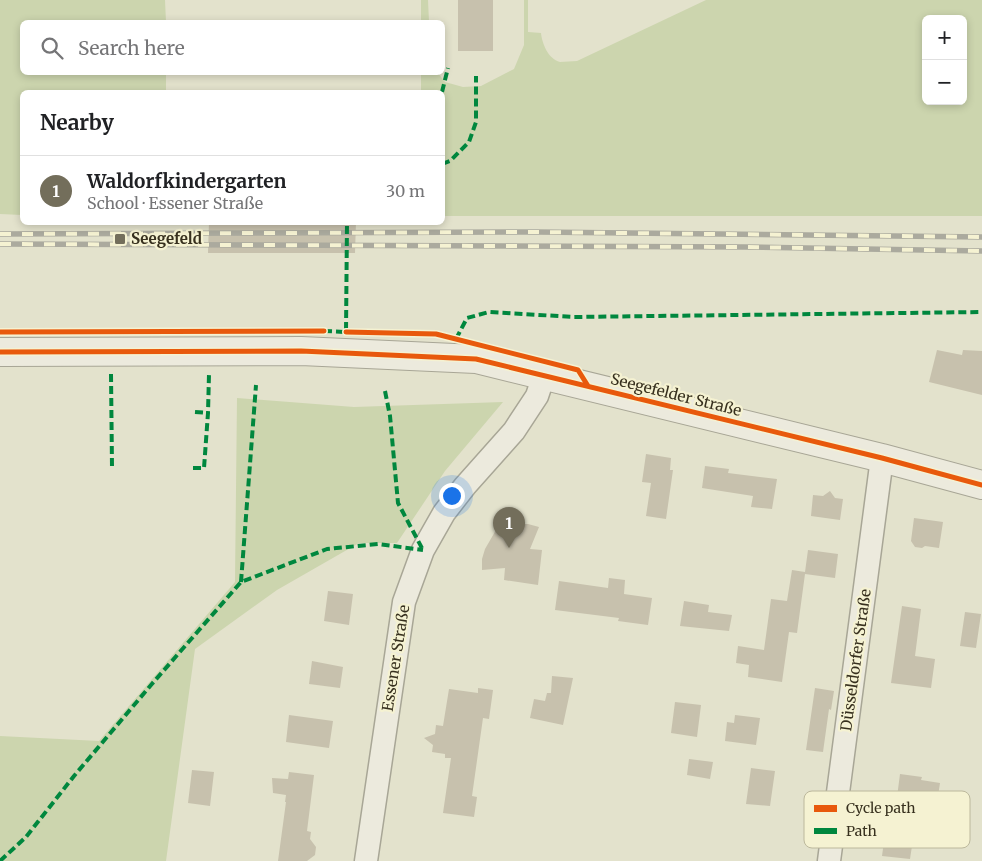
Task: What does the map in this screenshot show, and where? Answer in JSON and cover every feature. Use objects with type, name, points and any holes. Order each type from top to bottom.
[{"type":"street","name":"Seegefelder Straße","points":[[0,352],[322,352],[476,360],[882,458],[982,485]]},
{"type":"street","name":"Essener Straße","points":[[366,861],[404,602],[407,593],[423,550],[444,513],[465,486],[514,431],[537,396],[544,375]]},
{"type":"street","name":"Düsseldorfer Straße","points":[[838,791],[882,458]]},
{"type":"street","name":"Düsseldorfer Straße","points":[[829,861],[831,848]]},
{"type":"green space","points":[[0,0],[165,0],[166,20],[20,20],[20,75],[166,75],[166,90],[20,90],[20,215],[0,214]]},
{"type":"green space","points":[[421,0],[428,0],[429,20],[421,20]]},
{"type":"green space","points":[[524,0],[528,0],[528,32],[541,33],[544,46],[549,54],[560,62],[577,61],[706,0],[982,0],[982,216],[445,216],[445,90],[421,90],[421,75],[440,75],[445,82],[463,87],[481,86],[514,69],[524,45]]},
{"type":"green space","points":[[237,398],[354,407],[503,402],[445,471],[397,543],[359,543],[277,590],[195,649],[166,861],[0,861],[0,736],[99,741],[235,582]]},
{"type":"building","points":[[458,0],[493,0],[493,51],[458,51]]},
{"type":"building","points":[[209,225],[356,225],[355,253],[208,253]]},
{"type":"building","points":[[937,350],[962,355],[963,350],[982,351],[982,395],[929,382]]},
{"type":"building","points":[[646,454],[671,458],[670,470],[673,470],[666,519],[646,516],[651,483],[642,482]]},
{"type":"building","points":[[705,466],[729,469],[728,473],[777,479],[772,509],[751,507],[753,496],[702,488]]},
{"type":"building","points":[[830,491],[835,498],[843,499],[840,520],[811,516],[813,495],[823,496]]},
{"type":"building","points":[[914,518],[943,522],[939,548],[915,547],[911,541]]},
{"type":"building","points":[[517,524],[539,527],[530,549],[542,550],[538,585],[504,580],[505,568],[482,570],[482,559],[485,549],[496,530]]},
{"type":"building","points":[[808,550],[838,554],[835,578],[805,574],[797,633],[789,632],[782,682],[748,677],[749,665],[736,663],[738,646],[764,650],[771,599],[787,601],[792,570],[805,572]]},
{"type":"building","points":[[609,578],[625,580],[624,594],[652,598],[648,625],[618,621],[619,618],[555,610],[559,581],[608,588]]},
{"type":"building","points":[[328,591],[353,594],[349,625],[324,621]]},
{"type":"building","points":[[684,601],[709,605],[708,612],[732,615],[729,631],[680,626]]},
{"type":"building","points":[[902,606],[921,609],[915,656],[935,659],[931,688],[891,683]]},
{"type":"building","points":[[965,612],[981,614],[976,648],[960,646]]},
{"type":"building","points":[[312,661],[343,667],[340,688],[309,684]]},
{"type":"building","points":[[552,676],[573,678],[563,725],[530,718],[534,699],[545,701],[547,693],[551,693]]},
{"type":"building","points":[[478,688],[493,690],[489,719],[483,718],[472,796],[477,797],[474,817],[443,813],[451,758],[445,758],[445,754],[432,752],[433,745],[424,738],[435,734],[436,725],[443,726],[449,689],[478,693]]},
{"type":"building","points":[[815,688],[834,691],[831,710],[829,709],[823,752],[806,750]]},
{"type":"building","points":[[675,702],[701,705],[697,737],[671,733]]},
{"type":"building","points":[[289,715],[333,721],[329,748],[286,742]]},
{"type":"building","points":[[735,715],[760,718],[756,745],[725,741],[727,722],[734,723]]},
{"type":"building","points":[[689,759],[713,762],[710,779],[687,775]]},
{"type":"building","points":[[751,768],[775,771],[770,806],[746,804]]},
{"type":"building","points":[[192,770],[214,772],[210,806],[188,803]]},
{"type":"building","points":[[289,772],[314,775],[307,831],[311,832],[310,839],[316,847],[315,855],[307,861],[278,861],[286,795],[273,793],[272,778],[288,779]]},
{"type":"building","points":[[900,774],[922,777],[921,780],[940,783],[939,791],[898,791]]},
{"type":"building","points":[[883,848],[912,848],[910,859],[882,856]]},
{"type":"railway","points":[[0,234],[537,232],[982,237]]},
{"type":"railway","points":[[0,244],[745,247],[982,251]]},
{"type":"marked path","points":[[442,90],[448,68]]},
{"type":"marked path","points":[[445,163],[450,161],[469,142],[476,122],[476,76]]},
{"type":"marked path","points":[[324,331],[346,332],[347,225]]},
{"type":"marked path","points":[[456,339],[467,318],[489,312],[574,317],[982,312]]},
{"type":"marked path","points":[[111,374],[112,467]]},
{"type":"marked path","points":[[193,468],[204,468],[209,374]]},
{"type":"marked path","points":[[241,582],[256,385]]},
{"type":"marked path","points":[[385,391],[390,416],[398,503],[423,550]]},
{"type":"marked path","points":[[195,412],[208,413]]},
{"type":"marked path","points":[[0,861],[26,837],[74,776],[241,582],[327,549],[378,544],[423,550]]},
{"type":"cycle path","points":[[0,332],[324,331]]},
{"type":"cycle path","points":[[346,332],[436,334],[578,370],[588,386]]},
{"type":"cycle path","points":[[0,352],[301,351],[476,359],[882,458],[982,485]]},
{"type":"place","name":"Seegefeld","points":[[120,239]]},
{"type":"place","name":"Waldorfkindergarten","points":[[509,548]]}]
